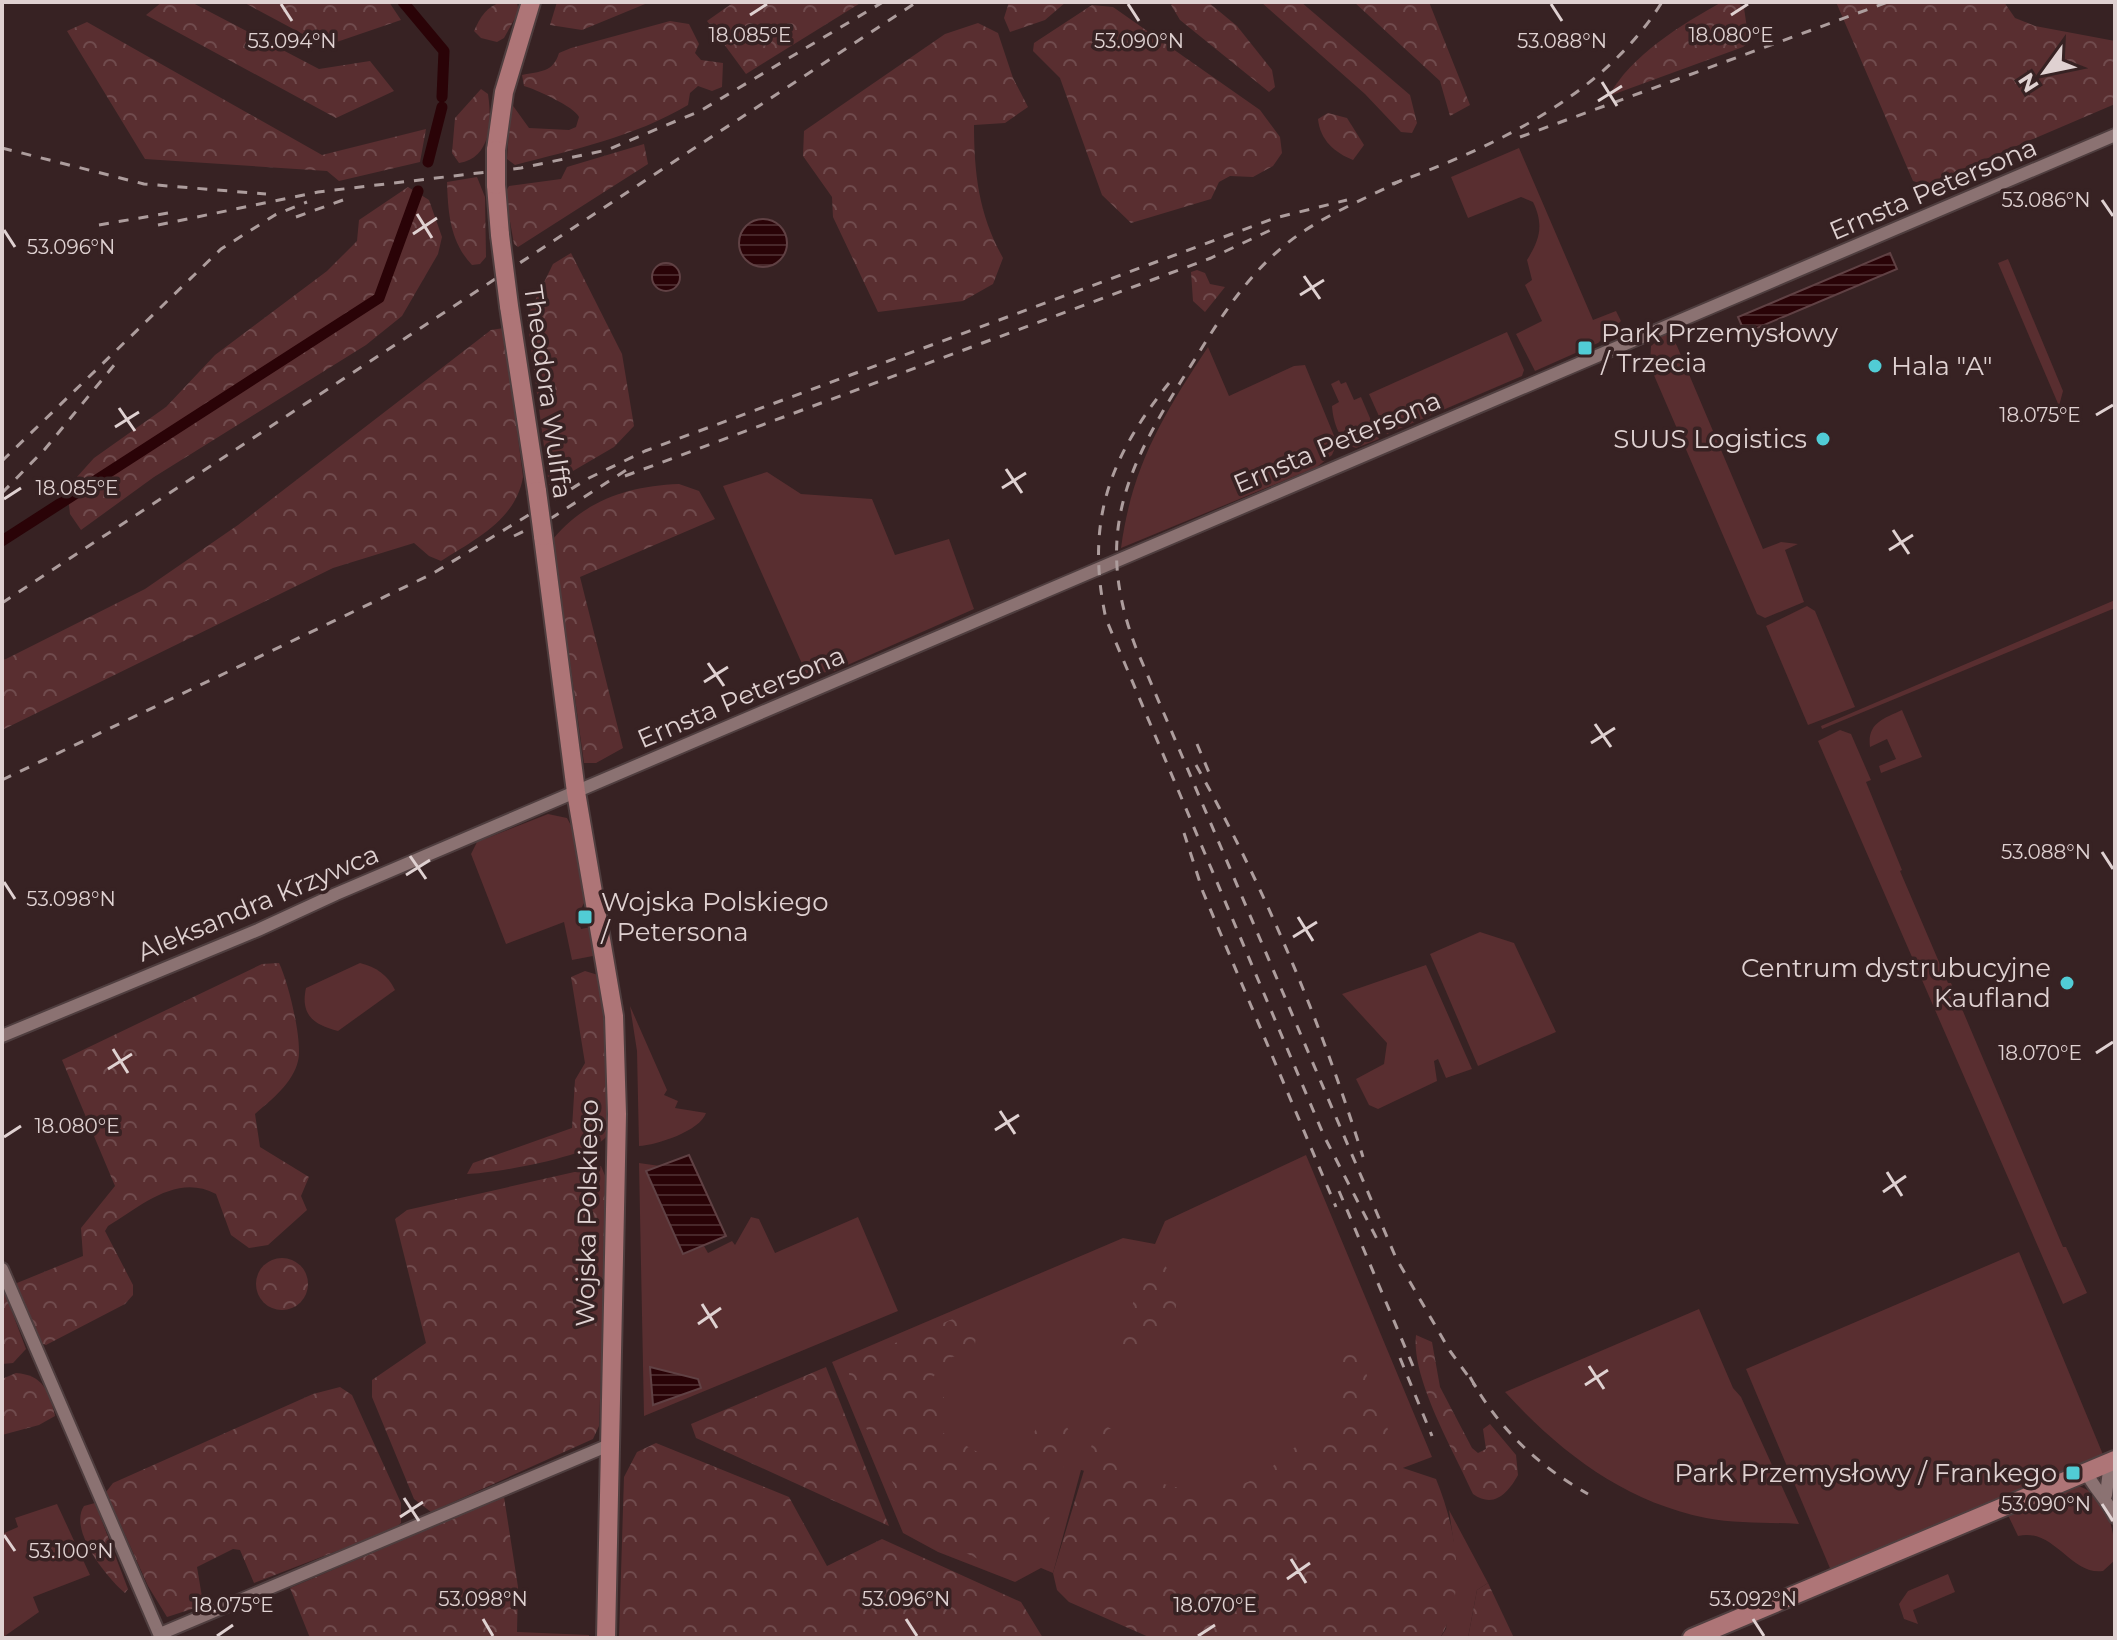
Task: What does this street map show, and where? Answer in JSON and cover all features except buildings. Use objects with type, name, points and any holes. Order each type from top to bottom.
[{"type":"street","name":"Theodora Wulffa","points":[[531,2],[504,92],[496,150],[496,185],[509,306],[537,491],[576,792]]},
{"type":"street","name":"Ernsta Petersona","points":[[576,792],[2115,135]]},
{"type":"street","name":"Aleksandra Krzywca","points":[[2,1036],[258,930],[576,792]]},
{"type":"street","name":"Wojska Polskiego","points":[[576,792],[614,1016],[617,1114],[606,1638]]},
{"type":"street","points":[[2,1269],[160,1636],[609,1445]]},
{"type":"street","points":[[1692,1638],[2112,1461]]},
{"type":"street","points":[[2106,1495],[2112,1461]]},
{"type":"street","points":[[2086,1472],[2092,1484],[2106,1495],[2115,1517]]},
{"type":"green space","points":[[162,2],[191,2],[319,69],[370,61],[394,91],[336,118],[146,15]]},
{"type":"green space","points":[[243,2],[389,2],[401,20],[325,46]]},
{"type":"green space","points":[[502,2],[517,3],[519,11],[504,38],[497,42],[481,38],[474,31],[479,21],[488,9]]},
{"type":"green space","points":[[557,2],[650,2],[582,30],[550,25]]},
{"type":"green space","points":[[734,2],[862,2],[746,74],[707,21]]},
{"type":"green space","points":[[1009,2],[1066,2],[1045,20],[1010,32],[1004,18]]},
{"type":"green space","points":[[1174,2],[1208,2],[1237,26],[1272,70],[1275,87],[1269,92],[1180,20],[1171,5]]},
{"type":"green space","points":[[1261,2],[1301,2],[1410,95],[1417,123],[1412,133],[1401,132],[1365,94]]},
{"type":"green space","points":[[1354,2],[1429,2],[1470,105],[1450,116],[1440,81]]},
{"type":"green space","points":[[1722,2],[1737,2],[1744,8],[1749,42],[1743,47],[1609,96],[1618,81],[1643,54],[1690,20]]},
{"type":"green space","points":[[1836,2],[2004,2],[2015,18],[2035,26],[2115,41],[2115,104],[1925,185],[1913,181]]},
{"type":"green space","points":[[1092,5],[1113,7],[1260,110],[1280,137],[1282,153],[1273,166],[1253,177],[1230,176],[1219,182],[1211,199],[1131,223],[1102,195],[1060,78],[1033,51],[1034,43]]},
{"type":"green space","points":[[670,21],[689,24],[699,44],[695,53],[701,60],[723,63],[722,87],[712,91],[698,86],[690,93],[688,105],[625,134],[515,165],[507,159],[511,103],[529,128],[569,130],[576,127],[579,117],[563,104],[524,86],[522,75],[549,68],[559,53],[571,48]]},
{"type":"green space","points":[[87,22],[322,155],[426,129],[420,162],[339,181],[327,171],[145,159],[67,31]]},
{"type":"green space","points":[[978,23],[998,33],[1013,78],[1028,107],[1005,123],[974,125],[975,160],[983,210],[1003,258],[993,284],[963,301],[878,312],[833,217],[832,197],[803,156],[804,131],[945,34]]},
{"type":"green space","points":[[481,89],[488,94],[490,116],[487,137],[478,154],[459,163],[452,153],[455,118]]},
{"type":"green space","points":[[1328,113],[1347,118],[1364,145],[1353,160],[1340,154],[1325,139],[1318,119]]},
{"type":"green space","points":[[644,144],[648,164],[518,247],[514,244],[505,193],[509,186],[561,179],[567,167]]},
{"type":"green space","points":[[1519,148],[1593,320],[1616,311],[1621,321],[1598,343],[1535,371],[1516,334],[1542,321],[1525,285],[1532,280],[1527,260],[1539,232],[1539,218],[1533,202],[1521,197],[1468,218],[1451,177]]},
{"type":"green space","points":[[477,177],[485,197],[486,257],[480,264],[472,265],[455,237],[447,182]]},
{"type":"green space","points":[[408,187],[429,200],[442,237],[438,254],[402,316],[366,345],[154,477],[81,530],[70,514],[67,488],[94,458],[166,407],[215,355],[327,271],[357,241],[359,220]]},
{"type":"green space","points":[[571,253],[622,354],[634,426],[614,447],[549,485],[527,317],[553,264]]},
{"type":"green space","points":[[2008,259],[2063,391],[2059,406],[1998,263]]},
{"type":"green space","points":[[1197,270],[1205,273],[1210,284],[1225,287],[1205,312],[1193,301],[1191,272]]},
{"type":"green space","points":[[504,328],[523,477],[512,505],[480,537],[441,561],[429,556],[414,543],[333,568],[2,730],[2,661],[145,589],[238,525],[491,330]]},
{"type":"green space","points":[[1507,332],[1524,370],[1522,376],[1387,434],[1369,394]]},
{"type":"green space","points":[[1665,334],[1671,336],[1677,346],[1763,549],[1781,542],[1798,544],[1785,550],[1804,602],[1765,618],[1757,614],[1650,366],[1651,346]]},
{"type":"green space","points":[[1208,347],[1229,396],[1294,366],[1305,365],[1337,443],[1332,455],[1317,467],[1121,548],[1141,466],[1164,419]]},
{"type":"green space","points":[[1339,380],[1341,384],[1346,382],[1354,400],[1361,397],[1379,439],[1356,448],[1342,437],[1332,406],[1339,402],[1331,384]]},
{"type":"green space","points":[[767,472],[801,494],[872,499],[895,555],[949,539],[974,609],[834,671],[807,675],[723,486]]},
{"type":"green space","points":[[679,484],[699,491],[715,519],[580,577],[623,748],[596,763],[584,763],[553,539],[579,514],[609,498],[642,488]]},
{"type":"green space","points":[[2115,600],[2115,608],[1822,729],[1821,726]]},
{"type":"green space","points":[[1807,606],[1815,611],[1855,707],[1808,725],[1766,626]]},
{"type":"green space","points":[[1902,710],[1922,757],[1881,773],[1879,766],[1896,759],[1887,739],[1870,747],[1871,732],[1878,723]]},
{"type":"green space","points":[[1840,730],[1851,734],[1871,780],[1866,782],[1900,871],[2063,1247],[2066,1247],[2087,1293],[2063,1304],[1818,741]]},
{"type":"green space","points":[[548,814],[567,818],[575,833],[585,901],[577,917],[581,929],[591,927],[596,949],[593,956],[572,960],[564,922],[506,944],[471,854],[477,842]]},
{"type":"green space","points":[[1480,932],[1514,943],[1556,1032],[1478,1066],[1430,954]]},
{"type":"green space","points":[[279,963],[294,1011],[298,1061],[286,1084],[255,1114],[260,1147],[309,1177],[301,1196],[307,1210],[268,1245],[249,1248],[231,1235],[216,1194],[187,1187],[160,1195],[108,1226],[105,1231],[133,1285],[133,1295],[125,1304],[46,1345],[37,1342],[15,1292],[17,1283],[83,1256],[81,1228],[115,1186],[62,1060],[262,964]]},
{"type":"green space","points":[[360,963],[381,972],[395,990],[338,1031],[316,1022],[307,1012],[306,988]]},
{"type":"green space","points":[[1426,965],[1472,1069],[1446,1078],[1438,1059],[1434,1061],[1437,1081],[1378,1109],[1369,1105],[1356,1079],[1384,1064],[1387,1043],[1342,994]]},
{"type":"green space","points":[[585,971],[598,975],[603,1010],[611,1080],[607,1135],[599,1143],[565,1157],[467,1174],[473,1163],[572,1128],[575,1080],[585,1063],[571,977]]},
{"type":"green space","points":[[630,1006],[667,1090],[664,1095],[678,1101],[675,1108],[706,1113],[696,1126],[687,1131],[667,1140],[639,1146],[637,1051]]},
{"type":"green space","points":[[1306,1155],[1432,1457],[1262,1521],[1081,1470],[1053,1573],[1041,1568],[1015,1582],[938,1552],[903,1533],[832,1362],[1123,1238],[1155,1244],[1165,1221]]},
{"type":"green space","points":[[639,1163],[660,1166],[646,1172],[684,1254],[704,1246],[708,1253],[732,1241],[735,1245],[751,1217],[759,1219],[775,1253],[858,1217],[898,1311],[644,1416]]},
{"type":"green space","points":[[601,1166],[608,1183],[599,1426],[593,1439],[431,1512],[414,1499],[372,1397],[372,1380],[426,1343],[395,1219],[407,1210]]},
{"type":"green space","points":[[2019,1252],[2104,1457],[1832,1573],[1746,1369]]},
{"type":"green space","points":[[282,1258],[300,1266],[308,1284],[300,1302],[282,1310],[264,1302],[256,1284],[264,1266]]},
{"type":"green space","points":[[1163,1260],[1177,1293],[1172,1317],[1150,1342],[1122,1355],[1119,1345],[1145,1267]]},
{"type":"green space","points":[[2,1285],[26,1349],[13,1363],[2,1364]]},
{"type":"green space","points":[[1699,1309],[1733,1388],[1741,1397],[1799,1524],[1717,1520],[1648,1500],[1596,1472],[1572,1454],[1505,1392]]},
{"type":"green space","points":[[960,1316],[978,1321],[974,1352],[952,1357],[929,1381],[946,1400],[943,1433],[1012,1471],[1040,1422],[1063,1421],[1072,1435],[1039,1556],[1017,1574],[978,1559],[914,1527],[855,1405],[847,1363]]},
{"type":"green space","points":[[1416,1335],[1432,1342],[1440,1387],[1472,1448],[1478,1453],[1486,1449],[1483,1429],[1490,1424],[1516,1455],[1518,1475],[1500,1497],[1487,1500],[1473,1494],[1427,1394],[1416,1353]]},
{"type":"green space","points":[[1346,1341],[1354,1342],[1403,1468],[1436,1479],[1443,1497],[1453,1537],[1456,1580],[1449,1620],[1440,1638],[1151,1638],[1069,1602],[1057,1590],[1053,1573],[1099,1421],[1111,1429],[1119,1463],[1136,1473],[1188,1489],[1206,1490],[1242,1484],[1261,1476],[1299,1445],[1334,1430],[1338,1420],[1341,1364]]},
{"type":"green space","points":[[826,1367],[889,1526],[696,1438],[691,1424]]},
{"type":"green space","points":[[16,1373],[39,1381],[50,1399],[55,1416],[39,1425],[2,1435],[2,1379]]},
{"type":"green space","points":[[340,1387],[352,1395],[401,1503],[401,1523],[394,1529],[254,1583],[240,1550],[233,1549],[197,1567],[202,1597],[198,1607],[167,1617],[148,1586],[106,1492],[113,1483],[313,1394]]},
{"type":"green space","points":[[656,1443],[789,1497],[827,1566],[882,1539],[1021,1602],[1043,1638],[619,1638],[624,1477],[637,1452]]},
{"type":"green space","points":[[2073,1485],[2085,1489],[2102,1503],[2111,1525],[2115,1560],[2103,1571],[2092,1571],[2081,1566],[2042,1538],[2018,1536],[2006,1511]]},
{"type":"green space","points":[[504,1497],[518,1587],[517,1632],[589,1635],[589,1638],[310,1638],[290,1588]]},
{"type":"green space","points":[[95,1503],[128,1589],[125,1593],[100,1565],[81,1528],[80,1516],[84,1506]]},
{"type":"green space","points":[[57,1504],[90,1575],[33,1597],[39,1612],[2,1638],[2,1534],[18,1527],[15,1518]]},
{"type":"green space","points":[[1449,1510],[1488,1583],[1477,1590],[1468,1638],[1440,1638],[1446,1629],[1454,1545]]},
{"type":"green space","points":[[1948,1574],[1955,1592],[1913,1610],[1918,1624],[1904,1619],[1899,1604],[1908,1591]]},
{"type":"green space","points":[[1488,1583],[1514,1638],[1468,1638],[1477,1590]]},
{"type":"shaded area","points":[[763,219],[772,220],[780,226],[786,234],[786,252],[780,260],[772,266],[763,267],[754,266],[746,260],[740,252],[739,243],[740,234],[746,226],[754,220]]},
{"type":"shaded area","points":[[1890,253],[1897,269],[1745,333],[1738,317]]},
{"type":"shaded area","points":[[666,263],[676,267],[680,277],[676,287],[666,291],[656,287],[652,277],[656,267]]},
{"type":"shaded area","points":[[689,1155],[726,1236],[683,1254],[646,1171]]},
{"type":"shaded area","points":[[650,1367],[698,1379],[701,1388],[653,1405]]},
{"type":"waterway","points":[[403,2],[444,51],[442,97]]},
{"type":"waterway","points":[[428,162],[442,107]]},
{"type":"waterway","points":[[2,541],[379,298],[418,191]]},
{"type":"railway","points":[[158,225],[318,192],[521,168],[607,150],[700,111],[883,2]]},
{"type":"railway","points":[[2,603],[917,2]]},
{"type":"railway","points":[[1392,184],[1468,154],[1543,115],[1609,65],[1638,35],[1662,2]]},
{"type":"railway","points":[[1520,137],[1888,2]]},
{"type":"railway","points":[[2,148],[144,184],[266,194]]},
{"type":"railway","points":[[1402,180],[1298,235],[1271,257],[1235,298],[1172,395],[1137,463],[1125,496],[1118,530],[1117,566],[1123,605],[1136,648],[1396,1258],[1450,1351],[1476,1387]]},
{"type":"railway","points":[[296,217],[343,200]]},
{"type":"railway","points":[[2,780],[432,574],[589,478],[645,451],[1275,218],[1347,200]]},
{"type":"railway","points":[[2,461],[221,249],[275,215],[307,202]]},
{"type":"railway","points":[[99,225],[174,212]]},
{"type":"railway","points":[[625,476],[1211,258],[1275,228]]},
{"type":"railway","points":[[2,493],[45,449],[115,364]]},
{"type":"railway","points":[[1169,383],[1131,438],[1107,493],[1099,552],[1106,619],[1324,1136],[1378,1241]]},
{"type":"railway","points":[[514,536],[553,517],[631,467]]},
{"type":"railway","points":[[1197,744],[1210,775]]},
{"type":"railway","points":[[1196,765],[1245,859],[1290,956],[1329,1056],[1363,1157]]},
{"type":"railway","points":[[1184,833],[1203,892],[1336,1207]]},
{"type":"railway","points":[[1339,1191],[1413,1366]]},
{"type":"railway","points":[[1400,1358],[1432,1436]]},
{"type":"railway","points":[[1470,1377],[1493,1413],[1521,1444],[1552,1471],[1588,1494]]},
{"type":"place","name":"Park Przemysłowy / Trzecia","points":[[1585,348]]},
{"type":"place","name":"Hala \"A\"","points":[[1875,366]]},
{"type":"place","name":"SUUS Logistics","points":[[1823,439]]},
{"type":"place","name":"Wojska Polskiego / Petersona","points":[[585,917]]},
{"type":"place","name":"Centrum dystrubucyjne Kaufland","points":[[2067,983]]},
{"type":"place","name":"Park Przemysłowy / Frankego","points":[[2073,1473]]}]
